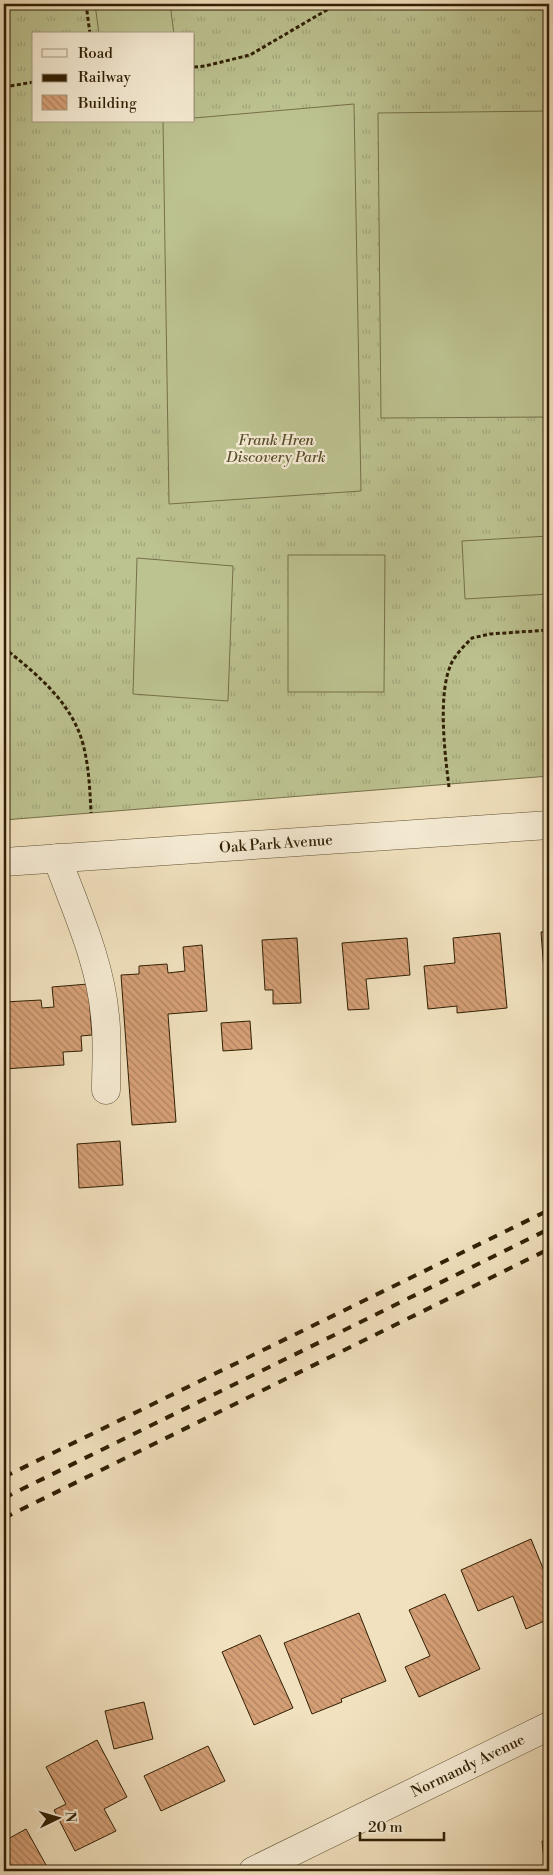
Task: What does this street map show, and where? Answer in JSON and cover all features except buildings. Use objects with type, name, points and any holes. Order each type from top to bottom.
[{"type":"street","name":"Oak Park Avenue","points":[[4,862],[549,825]]},
{"type":"street","points":[[57,858],[92,952],[101,988],[106,1017],[106,1090]]},
{"type":"street","name":"Normandy Avenue","points":[[253,1871],[549,1726]]},
{"type":"path","points":[[86,4],[90,32]]},
{"type":"path","points":[[195,67],[250,55],[337,4]]},
{"type":"path","points":[[4,86],[32,82]]},
{"type":"path","points":[[449,787],[444,741],[444,706],[452,664],[461,649],[472,638],[490,634],[549,630]]},
{"type":"path","points":[[4,648],[50,687],[67,710],[84,747],[89,777],[91,813]]},
{"type":"green space","name":"Frank Hren Discovery Park","points":[[4,4],[549,4],[549,776],[4,820]]},
{"type":"green space","points":[[95,4],[170,4],[174,32],[99,32]]},
{"type":"green space","points":[[354,104],[361,491],[169,504],[163,122],[195,122],[195,118]]},
{"type":"green space","points":[[549,111],[549,417],[381,418],[378,113]]},
{"type":"green space","points":[[549,536],[549,594],[465,599],[462,541]]},
{"type":"green space","points":[[288,555],[385,555],[384,692],[288,692]]},
{"type":"green space","points":[[137,558],[233,566],[228,701],[133,694]]},
{"type":"railway","points":[[4,1477],[549,1210]]},
{"type":"railway","points":[[4,1498],[549,1229]]},
{"type":"railway","points":[[4,1518],[549,1249]]}]
